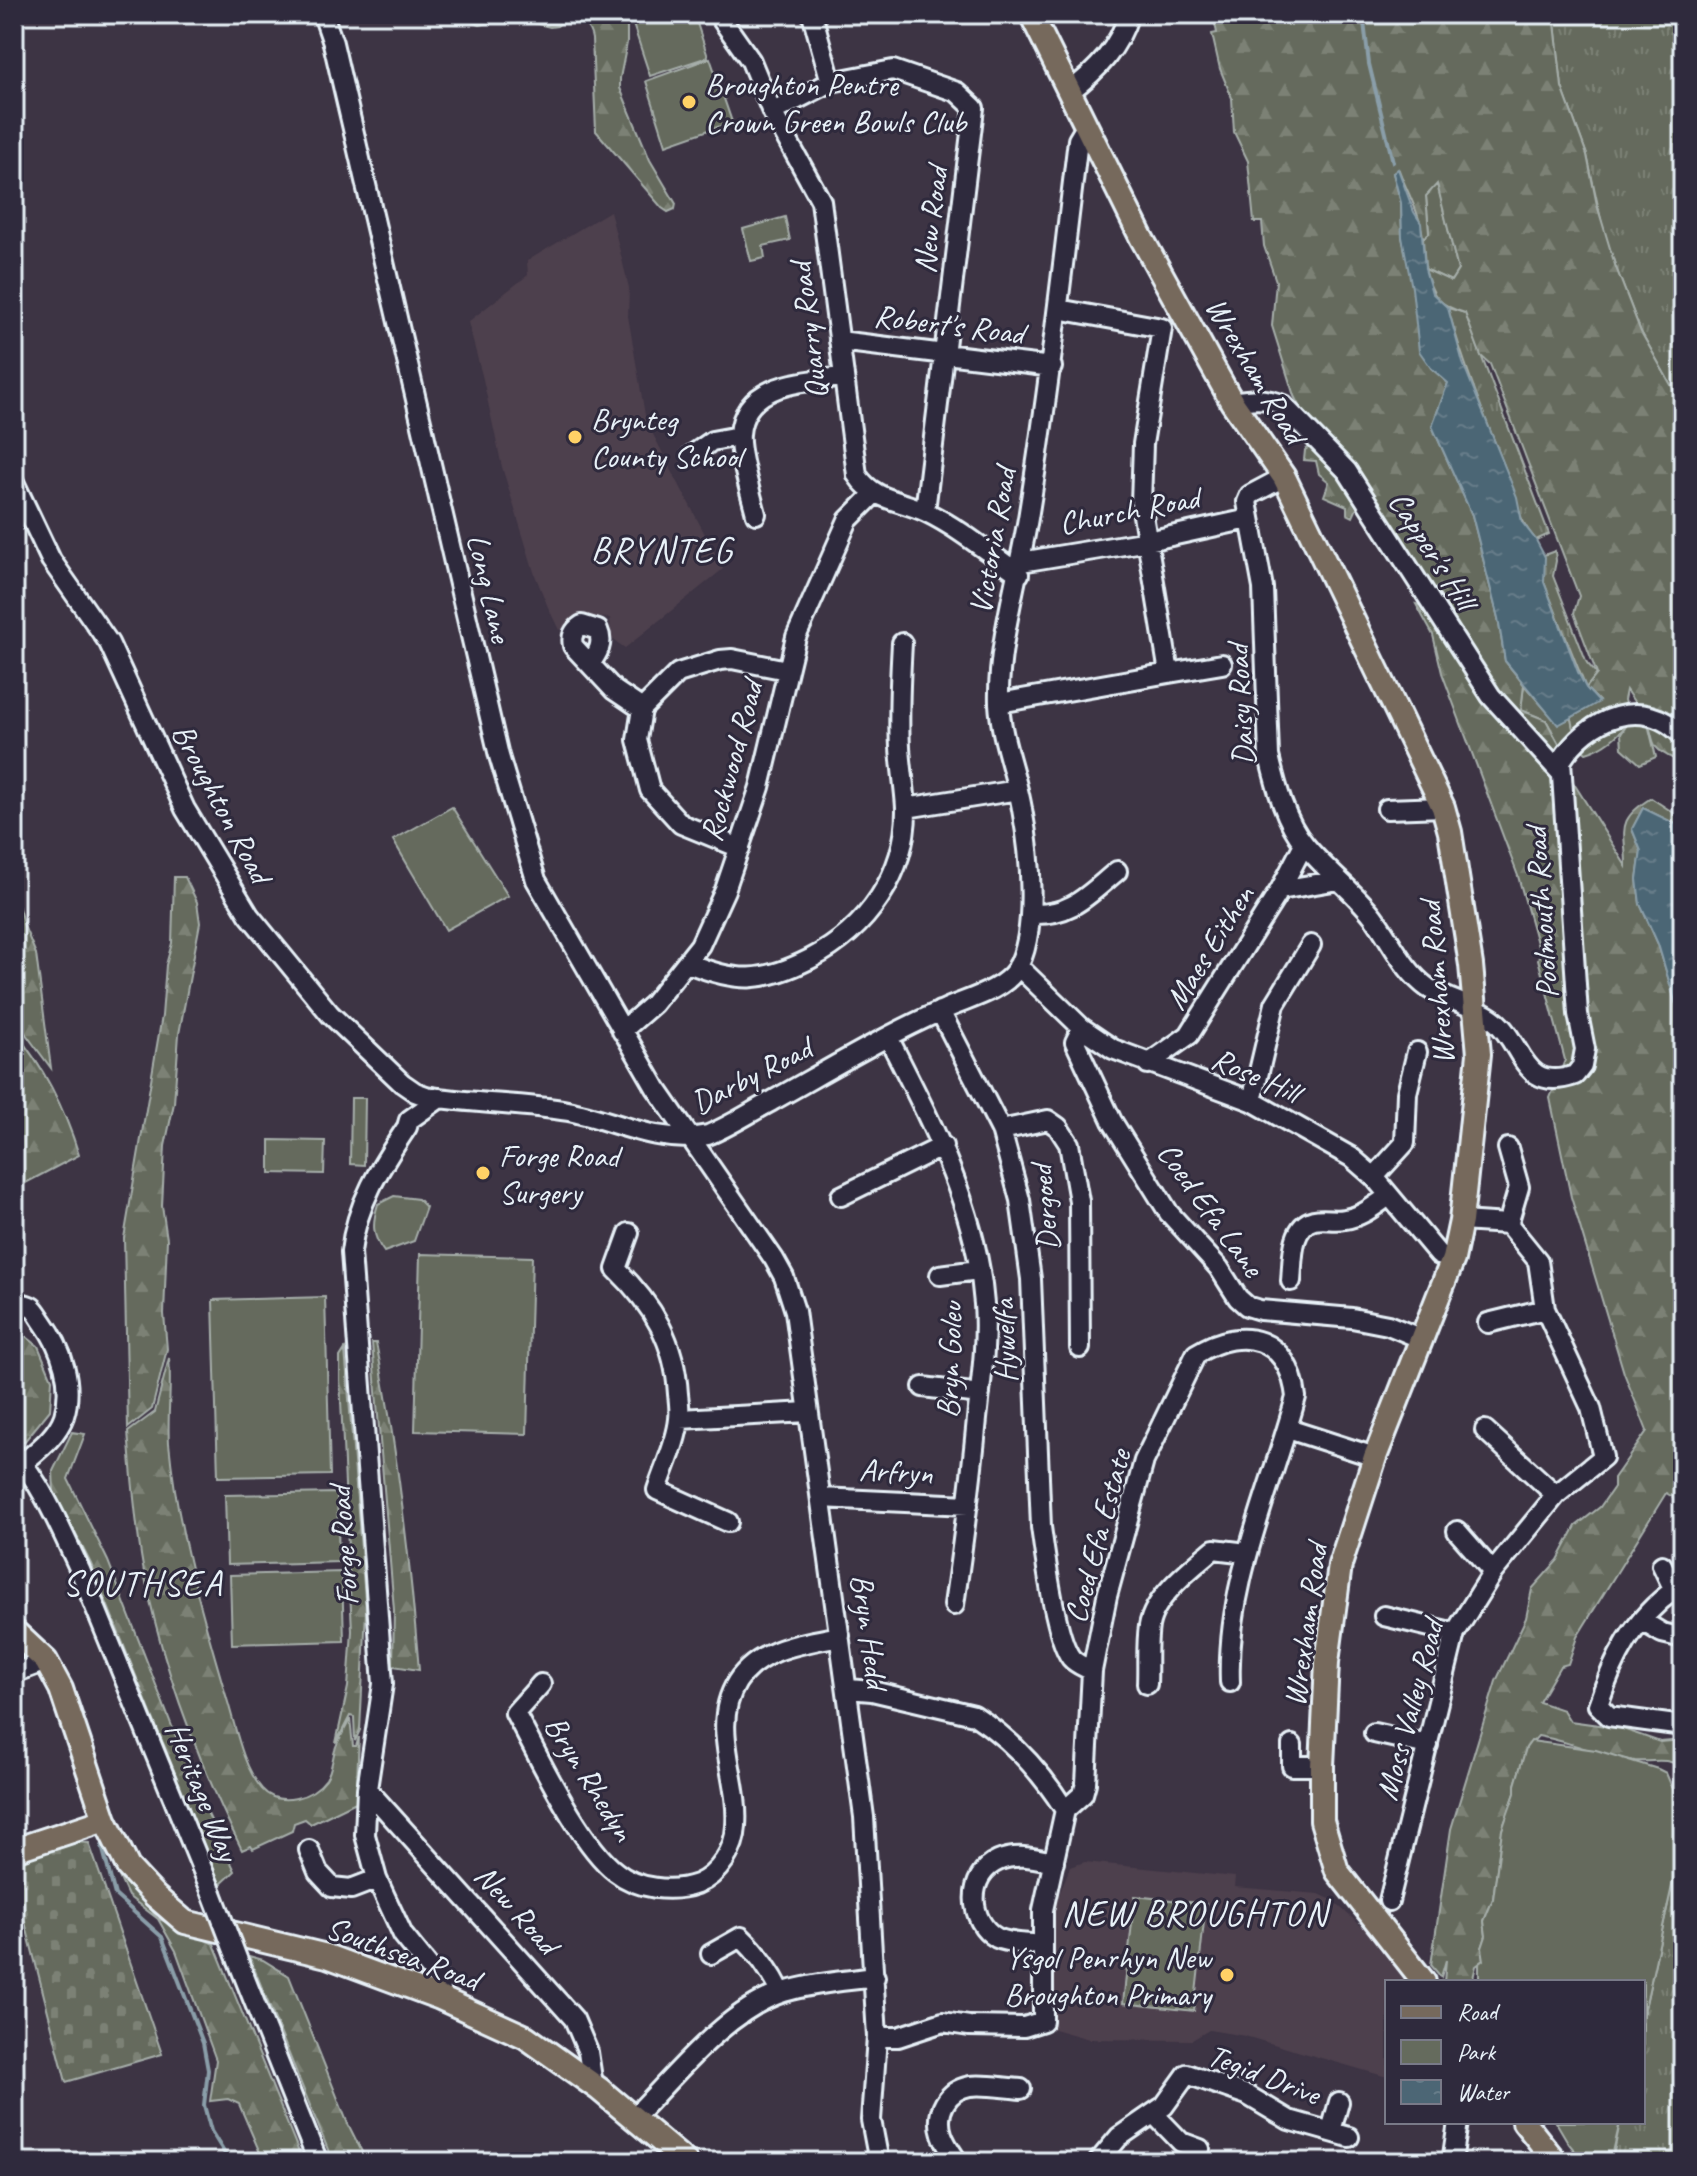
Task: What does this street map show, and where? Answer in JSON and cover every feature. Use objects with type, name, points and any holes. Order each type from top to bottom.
[{"type":"main road","name":"Wrexham Road","points":[[1034,19],[1141,237],[1232,402],[1284,477],[1443,807],[1450,832],[1477,1012],[1479,1054],[1461,1221],[1453,1259],[1375,1457],[1340,1565],[1327,1662],[1322,1766],[1322,1821],[1337,1871],[1422,1980]]},
{"type":"main road","points":[[14,1631],[46,1661]]},
{"type":"main road","name":"Southsea Road","points":[[46,1661],[61,1689],[105,1820],[128,1867],[185,1922],[327,1956],[440,1998],[526,2037],[634,2117],[686,2162]]},
{"type":"main road","points":[[14,1850],[105,1820]]},
{"type":"main road","points":[[1526,2124],[1556,2162]]},
{"type":"street","name":"Long Lane","points":[[323,14],[336,57],[516,820],[536,880],[622,1031],[691,1139]]},
{"type":"street","name":"Quarry Road","points":[[718,14],[751,61],[772,112],[821,201],[854,466],[863,485],[874,494]]},
{"type":"street","points":[[812,14],[831,82]]},
{"type":"street","points":[[1069,92],[1095,73],[1110,54],[1122,35],[1129,14]]},
{"type":"street","name":"New Road","points":[[772,112],[831,82],[893,70],[957,92],[974,108],[925,511]]},
{"type":"street","name":"Victoria Road","points":[[1018,966],[1025,949],[1031,914],[1022,809],[1003,733],[999,703],[1004,645],[1020,568],[1052,367],[1078,140],[1087,125]]},
{"type":"street","points":[[1058,309],[1162,328],[1143,444],[1141,503],[1169,673]]},
{"type":"street","name":"Robert's Road","points":[[839,341],[1052,367]]},
{"type":"street","points":[[756,514],[739,436],[752,403],[784,385],[843,377]]},
{"type":"street","name":"Capper's Hill","points":[[1232,402],[1257,398],[1283,405],[1347,471],[1491,696],[1560,772]]},
{"type":"street","points":[[692,455],[712,441],[739,436]]},
{"type":"street","points":[[1249,519],[1247,502],[1250,495],[1284,477]]},
{"type":"street","name":"Broughton Road","points":[[14,482],[51,560],[109,643],[185,809],[249,915],[330,1014],[402,1083],[415,1092],[440,1098]]},
{"type":"street","name":"Rockwood Road","points":[[622,1031],[653,1004],[700,945],[740,848],[760,787],[787,670],[804,616],[848,520],[874,494]]},
{"type":"street","points":[[874,494],[925,511],[1020,568]]},
{"type":"street","name":"Church Road","points":[[1020,568],[1249,519]]},
{"type":"street","name":"Daisy Road","points":[[1249,519],[1263,588],[1269,756],[1274,781],[1289,820],[1304,844],[1360,899],[1420,981],[1477,1012]]},
{"type":"street","points":[[688,963],[714,973],[751,980],[788,970],[828,950],[864,918],[891,882],[901,853],[906,808],[899,704],[902,643]]},
{"type":"street","points":[[740,848],[681,824],[650,790],[637,740],[642,709],[678,673],[720,660],[732,659],[787,670]]},
{"type":"street","points":[[590,664],[614,690],[642,709]]},
{"type":"street","points":[[999,703],[1222,664]]},
{"type":"street","points":[[1560,772],[1561,761],[1570,747],[1620,714],[1656,717],[1683,736]]},
{"type":"street","name":"Poolmouth Road","points":[[1477,1012],[1495,1020],[1528,1069],[1554,1079],[1575,1075],[1582,1066],[1585,1049],[1578,1014],[1560,772]]},
{"type":"street","points":[[906,808],[1018,790]]},
{"type":"street","points":[[1387,809],[1443,807]]},
{"type":"street","name":"Maes Eithen","points":[[1148,1064],[1189,1035],[1280,890],[1304,844]]},
{"type":"street","points":[[1031,914],[1050,915],[1074,906],[1117,871]]},
{"type":"street","name":"Maes Eithen","points":[[1280,890],[1339,880]]},
{"type":"street","points":[[1252,1101],[1275,1004],[1311,945]]},
{"type":"street","name":"Rose Hill","points":[[1018,966],[1082,1028],[1113,1049],[1252,1101],[1351,1157],[1374,1177],[1439,1255],[1453,1259]]},
{"type":"street","name":"Darby Road","points":[[440,1098],[571,1112],[658,1136],[691,1139],[720,1130],[888,1037],[999,986],[1018,966]]},
{"type":"street","name":"Hywelfa","points":[[940,1011],[1001,1130],[1020,1200],[1031,1279],[1041,1527],[1047,1567],[1063,1638],[1071,1658],[1092,1671]]},
{"type":"street","name":"Coed Efa Lane","points":[[1082,1028],[1075,1042],[1112,1121],[1169,1213],[1219,1268],[1238,1298],[1247,1306],[1260,1310],[1352,1318],[1388,1325],[1422,1339]]},
{"type":"street","name":"Bryn Goleu","points":[[888,1037],[943,1146],[967,1216],[985,1326],[968,1505],[954,1605]]},
{"type":"street","points":[[1374,1177],[1405,1143],[1407,1093],[1417,1052]]},
{"type":"street","points":[[402,1083],[409,1104],[409,1120]]},
{"type":"street","name":"Forge Road","points":[[440,1098],[409,1120],[361,1206],[351,1252],[383,1684],[367,1789],[365,1835],[377,1879],[403,1935],[441,1982],[440,1998]]},
{"type":"street","name":"Dergoed","points":[[1001,1130],[1048,1120],[1058,1127],[1069,1144],[1079,1201],[1080,1348]]},
{"type":"street","name":"Bryn Hedd","points":[[691,1139],[774,1259],[784,1277],[795,1311],[864,1817],[877,2037],[871,2120],[879,2162]]},
{"type":"street","points":[[841,1196],[943,1146]]},
{"type":"street","points":[[1461,1221],[1508,1224],[1519,1187],[1508,1148]]},
{"type":"street","points":[[1291,1281],[1295,1239],[1303,1226],[1311,1220],[1347,1219],[1363,1213],[1389,1196]]},
{"type":"street","name":"Moss Valley Road","points":[[1389,1901],[1455,1633],[1493,1572],[1556,1495],[1603,1457],[1591,1408],[1545,1309],[1538,1261],[1508,1224]]},
{"type":"street","points":[[629,1233],[616,1269],[649,1304],[670,1344],[677,1376],[680,1419],[657,1490],[728,1522]]},
{"type":"street","points":[[940,1275],[978,1270]]},
{"type":"street","points":[[14,1302],[32,1307],[55,1338],[65,1364],[67,1391],[64,1417],[45,1445],[19,1458]]},
{"type":"street","points":[[1488,1323],[1545,1309]]},
{"type":"street","name":"Coed Efa Estate","points":[[1065,1810],[1083,1794],[1086,1783],[1092,1671],[1107,1596],[1144,1461],[1196,1354],[1229,1338],[1247,1338],[1276,1351],[1288,1363],[1294,1377],[1296,1397],[1247,1553],[1228,1655],[1230,1682]]},
{"type":"street","points":[[923,1387],[980,1394]]},
{"type":"street","points":[[680,1419],[808,1412]]},
{"type":"street","points":[[1288,1429],[1375,1457]]},
{"type":"street","points":[[1485,1430],[1556,1495]]},
{"type":"street","name":"Heritage Way","points":[[19,1458],[58,1523],[90,1593],[318,2162]]},
{"type":"street","name":"Arfryn","points":[[821,1498],[968,1505]]},
{"type":"street","points":[[1457,1531],[1493,1572]]},
{"type":"street","points":[[1147,1684],[1149,1623],[1164,1597],[1178,1580],[1214,1549],[1247,1553]]},
{"type":"street","points":[[1662,1565],[1674,1590],[1654,1604],[1631,1632],[1608,1675],[1598,1705],[1609,1716],[1683,1726]]},
{"type":"street","points":[[1384,1616],[1455,1633]]},
{"type":"street","points":[[1642,1621],[1662,1633],[1683,1638]]},
{"type":"street","name":"Bryn Rhedyn","points":[[541,1684],[515,1713],[590,1844],[618,1875],[655,1889],[684,1889],[704,1881],[721,1865],[732,1846],[737,1825],[725,1730],[729,1697],[739,1679],[751,1667],[778,1650],[840,1636]]},
{"type":"street","points":[[14,1673],[46,1661]]},
{"type":"street","points":[[848,1689],[872,1691],[974,1715],[1038,1771],[1065,1810],[1043,1910],[1043,2021],[1024,2027],[943,2022],[898,2037],[877,2037]]},
{"type":"street","points":[[1374,1733],[1428,1745]]},
{"type":"street","points":[[1292,1745],[1292,1786]]},
{"type":"street","points":[[1292,1766],[1322,1766]]},
{"type":"street","name":"New Road","points":[[367,1789],[574,2019],[588,2052],[593,2085]]},
{"type":"street","points":[[309,1850],[318,1872],[332,1887],[351,1889],[377,1879]]},
{"type":"street","points":[[1041,1945],[997,1938],[978,1917],[974,1895],[981,1876],[999,1860],[1030,1857],[1054,1862]]},
{"type":"street","points":[[711,1954],[741,1937],[759,1954],[781,1992]]},
{"type":"street","points":[[634,2117],[724,2026],[754,2006],[781,1992],[813,1984],[875,1977]]},
{"type":"street","name":"Tegid Drive","points":[[1098,2162],[1119,2137],[1164,2106],[1187,2074],[1247,2095],[1289,2120],[1340,2134],[1339,2102]]},
{"type":"street","points":[[958,2162],[942,2136],[940,2122],[945,2100],[956,2091],[971,2086],[1021,2089]]},
{"type":"street","points":[[928,2089],[945,2100]]},
{"type":"street","points":[[1154,2114],[1181,2142],[1200,2149]]},
{"type":"street","points":[[1452,2162],[1458,2124]]},
{"type":"shaded area","name":"Brynteg County School","points":[[610,211],[629,288],[628,316],[646,421],[723,569],[625,648],[611,638],[610,618],[588,617],[559,630],[535,575],[502,467],[468,322],[528,275],[527,261]]},
{"type":"shaded area","name":"Ysgol Penrhyn New Broughton Primary","points":[[1085,1862],[1235,1877],[1234,1887],[1319,1894],[1332,1900],[1379,1942],[1377,1946],[1406,1980],[1385,1980],[1385,2076],[1245,2036],[1209,2030],[1192,2040],[1089,2039],[1047,2027],[1051,1915],[1070,1867]]},
{"type":"green space","points":[[447,14],[627,14],[627,43],[620,88],[650,160],[676,204],[675,209],[668,212],[662,208],[596,131],[592,39],[581,21],[569,16],[557,26],[550,27],[514,18],[480,25]]},
{"type":"green space","points":[[694,14],[708,57],[650,76],[630,15]]},
{"type":"green space","points":[[1213,14],[1554,14],[1562,87],[1587,155],[1597,205],[1615,265],[1641,332],[1675,392],[1681,423],[1683,781],[1674,759],[1655,746],[1645,718],[1626,690],[1624,700],[1630,720],[1621,731],[1605,744],[1586,753],[1577,742],[1571,718],[1599,701],[1586,688],[1597,674],[1574,613],[1579,596],[1490,364],[1481,356],[1465,313],[1442,303],[1428,278],[1425,269],[1451,281],[1458,270],[1437,184],[1426,196],[1429,233],[1423,238],[1417,212],[1399,170],[1393,173],[1401,203],[1402,237],[1431,368],[1448,383],[1432,426],[1472,515],[1498,618],[1505,661],[1524,685],[1521,710],[1546,720],[1559,744],[1559,760],[1626,866],[1624,835],[1631,813],[1651,798],[1677,815],[1683,813],[1683,831],[1680,826],[1643,808],[1632,829],[1641,851],[1637,879],[1640,904],[1658,944],[1683,1028],[1683,1420],[1680,1424],[1683,1431],[1683,1487],[1680,1493],[1683,1503],[1666,1493],[1577,1637],[1568,1664],[1560,1666],[1539,1702],[1563,1710],[1570,1721],[1620,1728],[1660,1742],[1683,1740],[1683,1767],[1664,1761],[1623,1759],[1538,1736],[1526,1749],[1502,1830],[1493,1899],[1484,1921],[1484,1960],[1476,1966],[1472,1980],[1444,1980],[1446,1960],[1441,1977],[1431,1965],[1451,1829],[1496,1681],[1526,1618],[1532,1589],[1558,1560],[1576,1526],[1600,1507],[1614,1487],[1614,1478],[1647,1431],[1624,1373],[1571,1197],[1550,1098],[1565,1060],[1538,959],[1540,954],[1518,876],[1442,673],[1433,635],[1416,604],[1427,607],[1409,587],[1407,575],[1364,493],[1353,517],[1347,514],[1347,506],[1324,496],[1329,482],[1319,474],[1316,461],[1304,460],[1305,450],[1313,445],[1311,430],[1294,396],[1272,326],[1276,281],[1264,246],[1262,222],[1254,222],[1248,161],[1234,132],[1232,98],[1220,69],[1212,34],[1217,33]]},
{"type":"green space","points":[[1554,14],[1683,14],[1683,443],[1675,392],[1641,332],[1603,229],[1587,155],[1562,87]]},
{"type":"green space","name":"Broughton Pentre Crown Green Bowls Club","points":[[710,58],[732,122],[666,145],[646,81]]},
{"type":"green space","points":[[1437,182],[1458,270],[1451,281],[1425,269],[1423,238],[1429,233],[1426,196]]},
{"type":"green space","points":[[785,217],[790,240],[763,246],[765,258],[751,261],[743,229]]},
{"type":"green space","points":[[1448,308],[1465,313],[1549,534],[1536,540],[1521,517]]},
{"type":"green space","points":[[1555,551],[1553,576],[1587,663],[1597,674],[1586,688],[1544,582],[1544,555]]},
{"type":"green space","points":[[1524,685],[1558,724],[1571,718],[1575,736],[1559,744],[1546,720],[1521,710]]},
{"type":"green space","points":[[1630,720],[1647,720],[1656,757],[1640,764],[1622,748],[1621,734]]},
{"type":"green space","points":[[452,807],[508,896],[446,930],[393,840]]},
{"type":"green space","points":[[174,877],[185,877],[197,902],[200,923],[179,1034],[174,1103],[165,1146],[162,1206],[167,1239],[164,1314],[167,1349],[152,1409],[128,1428],[124,1238],[162,1016],[166,965],[172,943]]},
{"type":"green space","points":[[14,891],[36,954],[51,1068],[14,1018]]},
{"type":"green space","points":[[14,1031],[35,1059],[52,1090],[79,1155],[14,1189]]},
{"type":"green space","points":[[351,1098],[365,1098],[364,1165],[350,1164]]},
{"type":"green space","points":[[270,1140],[325,1141],[324,1174],[270,1173]]},
{"type":"green space","points":[[394,1196],[418,1199],[426,1207],[414,1241],[384,1252],[375,1235],[375,1217],[378,1204]]},
{"type":"green space","points":[[420,1254],[532,1257],[527,1434],[415,1431]]},
{"type":"green space","points":[[325,1297],[330,1475],[218,1477],[213,1300]]},
{"type":"green space","points":[[14,1327],[38,1346],[52,1379],[50,1410],[24,1442],[14,1441]]},
{"type":"green space","points":[[372,1343],[376,1343],[397,1465],[419,1670],[393,1666],[394,1610]]},
{"type":"green space","points":[[345,1349],[366,1611],[360,1730],[355,1741],[354,1717],[350,1716],[336,1743],[348,1687],[352,1631],[340,1380],[340,1357]]},
{"type":"green space","points":[[169,1358],[169,1443],[178,1508],[200,1605],[249,1769],[269,1795],[286,1799],[304,1796],[326,1779],[336,1746],[350,1719],[353,1746],[356,1746],[359,1737],[356,1802],[311,1824],[305,1819],[294,1823],[292,1831],[253,1849],[251,1846],[242,1850],[196,1747],[160,1640],[143,1567],[128,1432],[155,1412]]},
{"type":"green space","points":[[72,1432],[85,1434],[68,1479],[108,1561],[197,1791],[235,1871],[220,1885],[91,1564],[54,1492],[53,1471]]},
{"type":"green space","points":[[337,1493],[339,1562],[227,1565],[225,1495]]},
{"type":"green space","points":[[342,1572],[344,1641],[232,1644],[230,1575]]},
{"type":"green space","points":[[1531,1741],[1596,1750],[1658,1769],[1666,1773],[1683,1801],[1683,1836],[1645,2008],[1645,1980],[1479,1980],[1479,1964],[1484,1960],[1484,1921],[1493,1899],[1502,1830],[1526,1748]]},
{"type":"green space","points":[[1683,1836],[1683,2162],[1612,2162],[1620,2124],[1645,2124],[1645,2008]]},
{"type":"green space","points":[[72,1842],[89,1843],[162,2054],[66,2082],[14,1879],[14,1861]]},
{"type":"green space","points":[[112,1854],[157,1918],[214,1944],[303,2162],[264,2162],[239,2104],[228,2099],[210,2101],[216,2060],[176,1951],[158,1919],[128,1896],[109,1855]]},
{"type":"green space","points":[[1135,1896],[1206,1904],[1194,2011],[1123,2003]]},
{"type":"green space","points":[[249,1956],[263,1960],[289,1976],[348,2124],[367,2162],[333,2162]]},
{"type":"green space","points":[[1557,2124],[1620,2124],[1611,2161],[1584,2162]]},
{"type":"water","points":[[1398,169],[1421,223],[1425,269],[1432,293],[1448,308],[1463,363],[1517,497],[1522,522],[1545,557],[1544,582],[1578,672],[1586,688],[1599,702],[1558,725],[1505,661],[1498,618],[1472,515],[1432,426],[1448,383],[1431,368],[1419,351],[1402,237],[1401,203],[1393,173]]},
{"type":"water","points":[[1643,808],[1680,826],[1683,831],[1683,1028],[1658,944],[1640,904],[1637,879],[1641,851],[1632,829]]},
{"type":"waterway","points":[[1363,14],[1369,64],[1393,162]]},
{"type":"waterway","points":[[102,1846],[115,1895],[162,1937],[203,2043],[208,2070],[204,2105],[211,2131],[230,2162]]},
{"type":"place","name":"Broughton Pentre Crown Green Bowls Club","points":[[689,102]]},
{"type":"place","name":"Brynteg County School","points":[[575,437]]},
{"type":"place","name":"Forge Road Surgery","points":[[483,1173]]},
{"type":"place","name":"Ysgol Penrhyn New Broughton Primary","points":[[1227,1975]]},
{"type":"district","name":"BRYNTEG","points":[[662,549]]},
{"type":"district","name":"SOUTHSEA","points":[[143,1582]]},
{"type":"district","name":"NEW BROUGHTON","points":[[1195,1912]]}]
